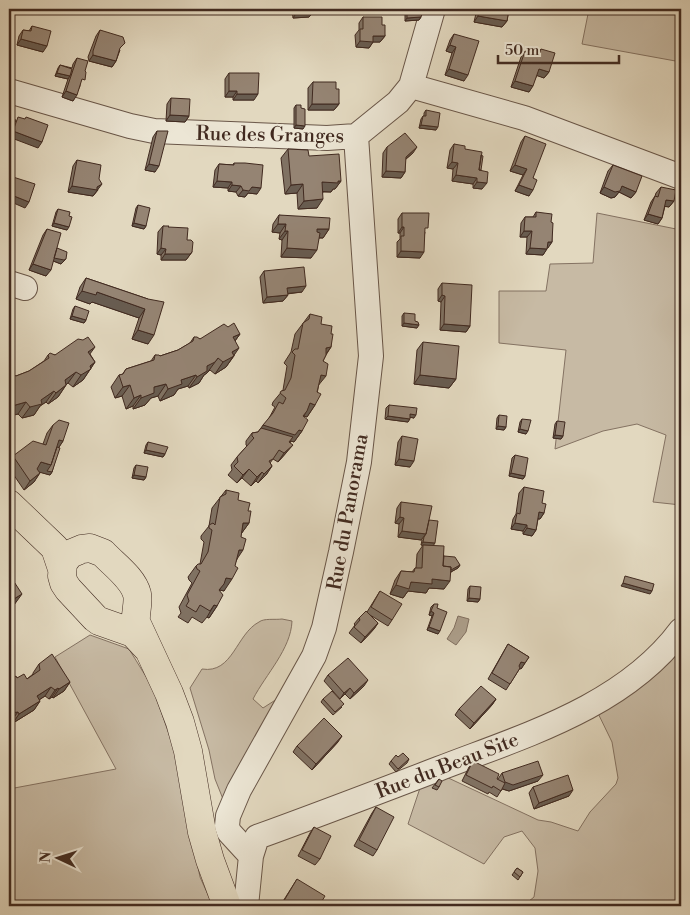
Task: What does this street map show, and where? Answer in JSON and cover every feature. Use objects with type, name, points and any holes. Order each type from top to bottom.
[{"type":"main road","points":[[9,504],[55,548],[71,559]]},
{"type":"main road","points":[[147,648],[133,633],[95,618],[68,589],[62,576],[71,559],[90,548],[103,553],[130,581],[137,594],[136,622],[169,693],[180,722],[188,751],[202,832],[227,906]]},
{"type":"main road","points":[[105,623],[121,623],[128,619],[136,608]]},
{"type":"street","points":[[433,9],[411,86],[524,118],[681,177]]},
{"type":"street","name":"Rue des Granges","points":[[9,91],[130,126],[154,131],[293,138],[356,136],[398,102],[411,86]]},
{"type":"street","name":"Rue du Panorama","points":[[251,856],[229,832],[227,826],[228,816],[240,790],[314,656],[321,637],[341,552],[359,462],[371,356],[356,136]]},
{"type":"street","name":"Rue du Beau Site","points":[[246,906],[251,856],[257,838],[546,727],[593,703],[630,681],[656,659],[681,630]]},
{"type":"shaded area","points":[[589,9],[681,9],[681,62],[582,44]]},
{"type":"shaded area","points":[[597,213],[681,230],[681,505],[653,502],[666,435],[637,424],[603,431],[555,449],[566,350],[499,343],[499,291],[546,291],[550,264],[593,263]]},
{"type":"shaded area","points":[[458,616],[469,619],[466,632],[456,645],[447,639],[454,628]]},
{"type":"shaded area","points":[[282,619],[292,621],[291,631],[283,651],[253,699],[263,708],[277,699],[223,799],[215,779],[209,750],[190,688],[202,669],[212,669],[221,665],[234,652],[251,628],[259,622]]},
{"type":"shaded area","points":[[90,635],[129,649],[153,688],[173,746],[200,877],[213,906],[9,906],[9,789],[116,769],[55,657]]},
{"type":"shaded area","points":[[681,637],[681,906],[523,906],[534,897],[538,871],[535,848],[522,831],[504,837],[484,864],[408,824],[421,785],[442,775],[538,820],[551,822],[578,831],[590,812],[616,784],[618,778],[612,742],[593,703]]},
{"type":"building","points":[[297,9],[313,9],[314,11],[297,12]]},
{"type":"building","points":[[407,9],[424,9],[421,17],[407,18]]},
{"type":"building","points":[[479,9],[509,9],[507,21],[478,16]]},
{"type":"building","points":[[363,17],[382,17],[382,25],[385,25],[385,36],[373,36],[373,42],[360,41]]},
{"type":"building","points":[[32,26],[51,31],[47,46],[21,39],[23,30],[31,31]]},
{"type":"building","points":[[100,30],[123,37],[125,43],[120,48],[116,61],[93,55]]},
{"type":"building","points":[[454,34],[479,41],[468,75],[449,69],[456,47],[450,45]]},
{"type":"building","points":[[541,49],[555,53],[549,72],[539,69],[533,86],[515,81],[525,51],[539,55]]},
{"type":"building","points":[[77,58],[88,61],[85,80],[82,79],[77,95],[66,91]]},
{"type":"building","points":[[60,65],[72,69],[70,76],[57,73]]},
{"type":"building","points":[[229,73],[259,73],[258,94],[237,94],[237,91],[229,91]]},
{"type":"building","points":[[313,82],[336,82],[336,89],[339,89],[339,104],[312,104]]},
{"type":"building","points":[[171,98],[190,99],[189,116],[170,115]]},
{"type":"building","points":[[296,105],[301,105],[301,108],[305,109],[305,126],[296,125]]},
{"type":"building","points":[[426,110],[440,113],[438,127],[421,125],[423,116],[426,116]]},
{"type":"building","points":[[18,117],[25,119],[26,117],[48,125],[42,142],[13,131]]},
{"type":"building","points":[[9,118],[16,120],[11,134],[9,133]]},
{"type":"building","points":[[157,131],[168,131],[159,166],[149,164]]},
{"type":"building","points":[[405,133],[417,147],[406,157],[405,172],[386,171],[387,147]]},
{"type":"building","points":[[525,136],[546,144],[533,178],[537,180],[533,190],[519,185],[527,169],[515,165]]},
{"type":"building","points":[[454,144],[465,146],[465,149],[482,152],[479,170],[488,172],[487,183],[477,182],[477,178],[456,175],[458,163],[452,162]]},
{"type":"building","points":[[288,149],[308,150],[309,156],[339,154],[341,181],[338,181],[338,183],[322,182],[323,199],[304,201],[303,184],[291,185]]},
{"type":"building","points":[[481,155],[483,156],[481,170],[479,170]]},
{"type":"building","points":[[77,160],[101,165],[99,179],[102,184],[97,187],[97,190],[72,186]]},
{"type":"building","points":[[234,163],[263,165],[261,188],[252,187],[249,191],[243,190],[241,186],[232,185],[232,182],[217,181],[219,164],[234,165]]},
{"type":"building","points":[[613,165],[642,176],[636,192],[622,186],[620,191],[615,192],[604,187]]},
{"type":"building","points":[[9,177],[35,184],[29,202],[9,194]]},
{"type":"building","points":[[661,187],[676,190],[674,201],[666,200],[662,218],[648,214],[655,196],[658,197]]},
{"type":"building","points":[[138,205],[150,208],[146,226],[134,223]]},
{"type":"building","points":[[58,209],[70,212],[69,216],[72,217],[69,227],[54,223]]},
{"type":"building","points":[[536,212],[552,214],[552,242],[548,242],[547,249],[530,248],[532,231],[524,231],[525,217],[536,217]]},
{"type":"building","points":[[402,213],[429,213],[428,228],[425,228],[424,252],[401,251],[401,236],[404,236]]},
{"type":"building","points":[[279,215],[330,218],[329,229],[317,229],[317,232],[320,233],[317,250],[287,248],[288,231],[285,231],[286,224],[278,224]]},
{"type":"building","points":[[163,226],[188,228],[187,240],[193,242],[192,252],[190,254],[165,254],[166,249],[161,248]]},
{"type":"building","points":[[47,229],[61,233],[51,270],[33,264]]},
{"type":"building","points":[[57,248],[67,252],[66,259],[54,258]]},
{"type":"building","points":[[304,267],[306,286],[287,288],[288,295],[267,297],[264,271]]},
{"type":"building","points":[[86,278],[148,299],[164,302],[154,335],[138,330],[145,309],[97,292],[96,295],[82,291]]},
{"type":"building","points":[[442,283],[472,285],[470,326],[444,324],[445,296],[442,295]]},
{"type":"building","points":[[75,306],[89,311],[86,320],[72,316]]},
{"type":"building","points":[[404,313],[415,314],[415,321],[419,325],[404,323]]},
{"type":"building","points":[[310,314],[322,317],[321,324],[332,326],[331,334],[333,334],[331,347],[326,348],[326,355],[323,361],[328,364],[326,376],[321,375],[317,392],[321,394],[315,405],[310,403],[303,416],[308,420],[302,431],[299,430],[295,435],[263,425],[279,402],[283,404],[286,398],[280,393],[285,390],[291,378],[295,355],[292,352],[298,349],[303,323],[309,319]]},
{"type":"building","points":[[234,323],[240,334],[233,337],[239,348],[232,352],[234,356],[223,362],[218,358],[207,366],[207,371],[197,377],[196,375],[181,380],[182,384],[168,389],[166,384],[154,387],[154,393],[141,398],[141,395],[134,398],[130,385],[123,387],[119,375],[123,374],[126,369],[154,360],[155,355],[160,356],[178,350],[193,341],[194,337],[200,339],[224,324],[228,327]]},
{"type":"building","points":[[88,337],[95,347],[88,352],[95,362],[90,366],[91,369],[81,375],[76,372],[65,380],[66,385],[56,393],[54,391],[41,400],[42,404],[30,407],[26,402],[12,406],[12,413],[9,414],[10,375],[16,376],[29,371],[49,358],[48,355],[50,353],[55,355],[78,339],[83,340]]},
{"type":"building","points":[[423,342],[459,346],[456,379],[420,375]]},
{"type":"building","points":[[389,405],[417,408],[416,415],[410,414],[410,419],[388,416]]},
{"type":"building","points":[[499,415],[507,416],[506,427],[498,426]]},
{"type":"building","points":[[522,419],[531,420],[528,431],[520,429]]},
{"type":"building","points":[[59,420],[69,423],[63,441],[59,440],[51,465],[41,462],[37,469],[40,473],[30,481],[13,456],[33,441],[46,445],[53,425]]},
{"type":"building","points":[[557,421],[565,422],[563,436],[555,435]]},
{"type":"building","points":[[261,428],[293,437],[289,442],[293,445],[284,453],[279,450],[273,459],[269,461],[272,466],[264,474],[262,472],[257,477],[249,469],[243,475],[234,466],[238,462],[237,457],[254,438],[252,433],[258,432]]},
{"type":"building","points":[[402,436],[418,439],[414,461],[399,459]]},
{"type":"building","points":[[148,442],[168,447],[165,454],[146,450]]},
{"type":"building","points":[[57,447],[60,448],[52,472],[47,471],[51,465]]},
{"type":"building","points":[[515,455],[528,458],[525,476],[511,473]]},
{"type":"building","points":[[136,465],[148,467],[146,477],[134,475]]},
{"type":"building","points":[[524,487],[544,491],[542,503],[546,504],[544,513],[539,512],[536,530],[527,528],[527,525],[515,523],[517,513],[520,514]]},
{"type":"building","points":[[226,490],[239,493],[238,500],[250,503],[248,511],[251,511],[249,523],[243,523],[241,537],[246,539],[243,550],[239,550],[235,566],[238,568],[232,579],[226,578],[219,590],[223,595],[217,606],[214,605],[210,611],[200,605],[196,612],[186,606],[189,601],[187,595],[200,571],[196,566],[201,564],[208,552],[212,530],[209,528],[209,525],[213,523],[215,525],[220,497],[226,494]]},
{"type":"building","points":[[401,502],[432,506],[426,534],[402,531],[404,518],[400,517]]},
{"type":"building","points":[[429,520],[438,521],[435,543],[423,542]]},
{"type":"building","points":[[423,545],[444,546],[443,566],[451,567],[450,581],[432,579],[432,584],[411,582],[409,589],[396,585],[401,571],[414,572],[415,568],[422,568]]},
{"type":"building","points":[[444,556],[455,557],[460,565],[451,570],[451,567],[443,566]]},
{"type":"building","points":[[9,574],[22,594],[9,602]]},
{"type":"building","points":[[625,576],[654,584],[652,591],[623,583]]},
{"type":"building","points":[[470,586],[481,587],[480,599],[469,598]]},
{"type":"building","points":[[380,591],[402,604],[392,620],[371,607]]},
{"type":"building","points":[[434,604],[438,604],[437,608],[447,612],[440,631],[429,627],[434,613],[431,611]]},
{"type":"building","points":[[366,611],[378,623],[365,637],[354,627]]},
{"type":"building","points":[[508,644],[529,657],[525,663],[521,662],[520,668],[510,684],[492,673]]},
{"type":"building","points":[[52,654],[70,682],[59,689],[55,690],[51,687],[37,696],[40,701],[19,714],[18,712],[10,713],[9,680],[24,674],[27,679],[40,670],[39,664]]},
{"type":"building","points":[[348,658],[368,680],[354,693],[350,688],[344,693],[328,675]]},
{"type":"building","points":[[481,686],[496,699],[474,723],[459,709]]},
{"type":"building","points":[[332,691],[344,704],[335,712],[323,699]]},
{"type":"building","points":[[324,718],[342,736],[316,764],[297,746]]},
{"type":"building","points":[[403,753],[409,759],[398,769],[391,761],[396,755],[398,757]]},
{"type":"building","points":[[473,761],[499,774],[497,779],[505,783],[501,791],[466,775]]},
{"type":"building","points":[[538,761],[543,775],[513,785],[505,782],[502,773]]},
{"type":"building","points":[[568,775],[573,790],[539,803],[533,787]]},
{"type":"building","points":[[439,779],[442,781],[439,787],[435,785]]},
{"type":"building","points":[[376,807],[394,817],[377,850],[359,840]]},
{"type":"building","points":[[314,827],[331,836],[320,859],[302,850]]},
{"type":"building","points":[[517,868],[523,872],[520,877],[514,872]]},
{"type":"building","points":[[297,879],[325,896],[319,906],[285,906],[282,904]]}]
